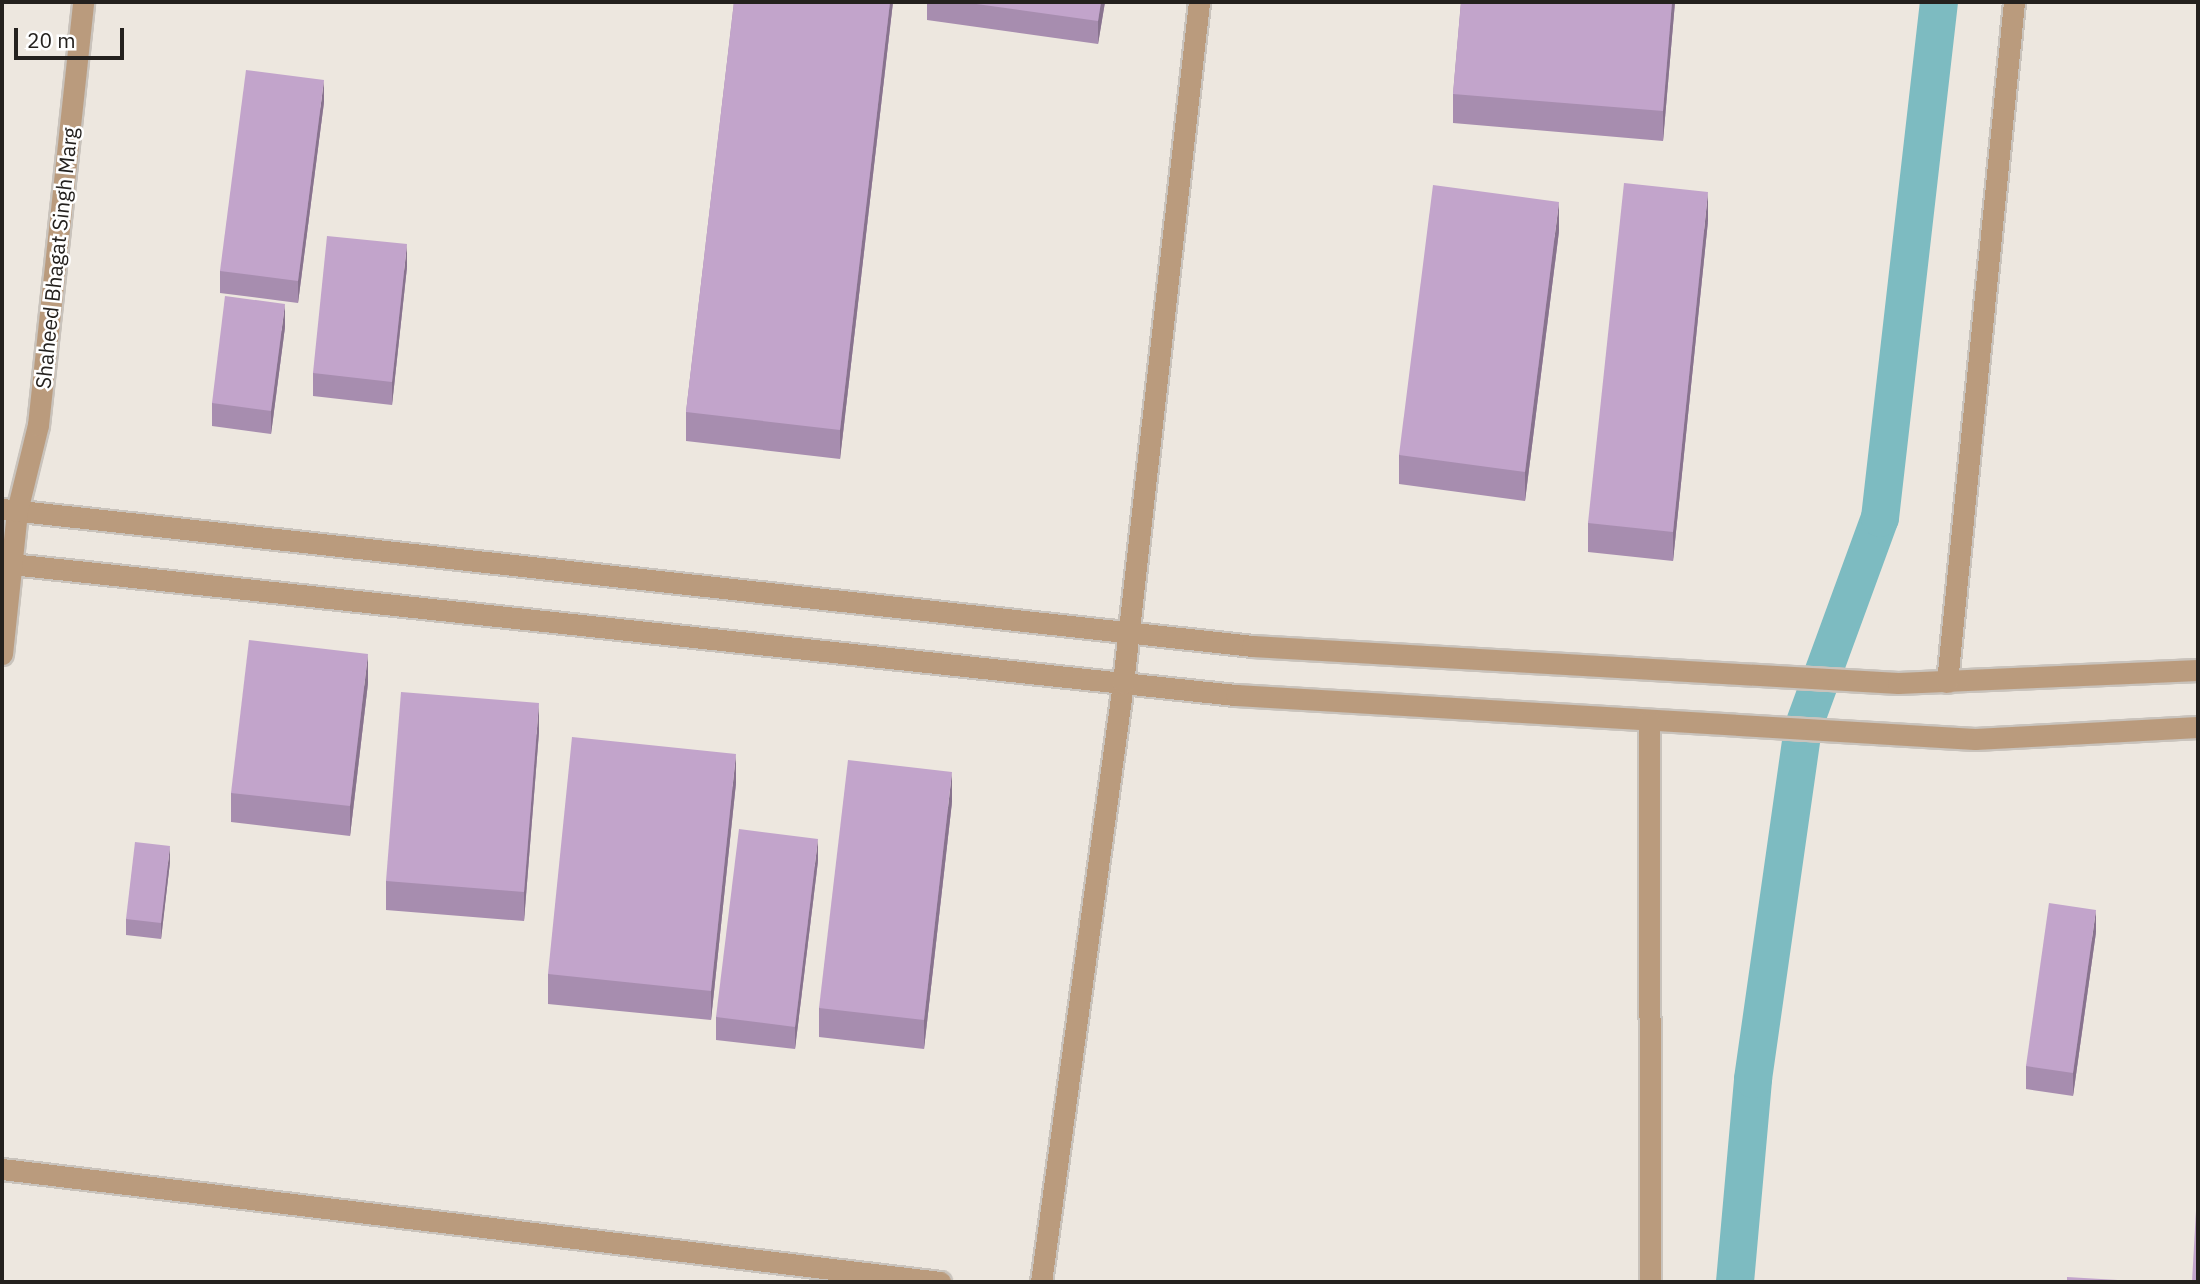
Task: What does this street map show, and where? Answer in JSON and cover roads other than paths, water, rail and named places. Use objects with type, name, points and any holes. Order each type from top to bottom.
[{"type":"street","name":"Shaheed Bhagat Singh Marg","points":[[2,654],[9,510],[33,463],[83,2]]},
{"type":"street","points":[[1041,1282],[1123,683],[1199,2]]},
{"type":"street","points":[[1947,682],[2014,2]]},
{"type":"street","points":[[9,510],[1252,646],[1898,683],[2198,670]]},
{"type":"street","points":[[7,564],[1123,683],[1648,722],[1975,739],[2198,727]]},
{"type":"street","points":[[1648,722],[1650,1282]]},
{"type":"street","points":[[2,1169],[940,1282]]},
{"type":"waterway","points":[[1735,1282],[1753,1079],[1803,728],[1880,518],[1939,2]]}]
